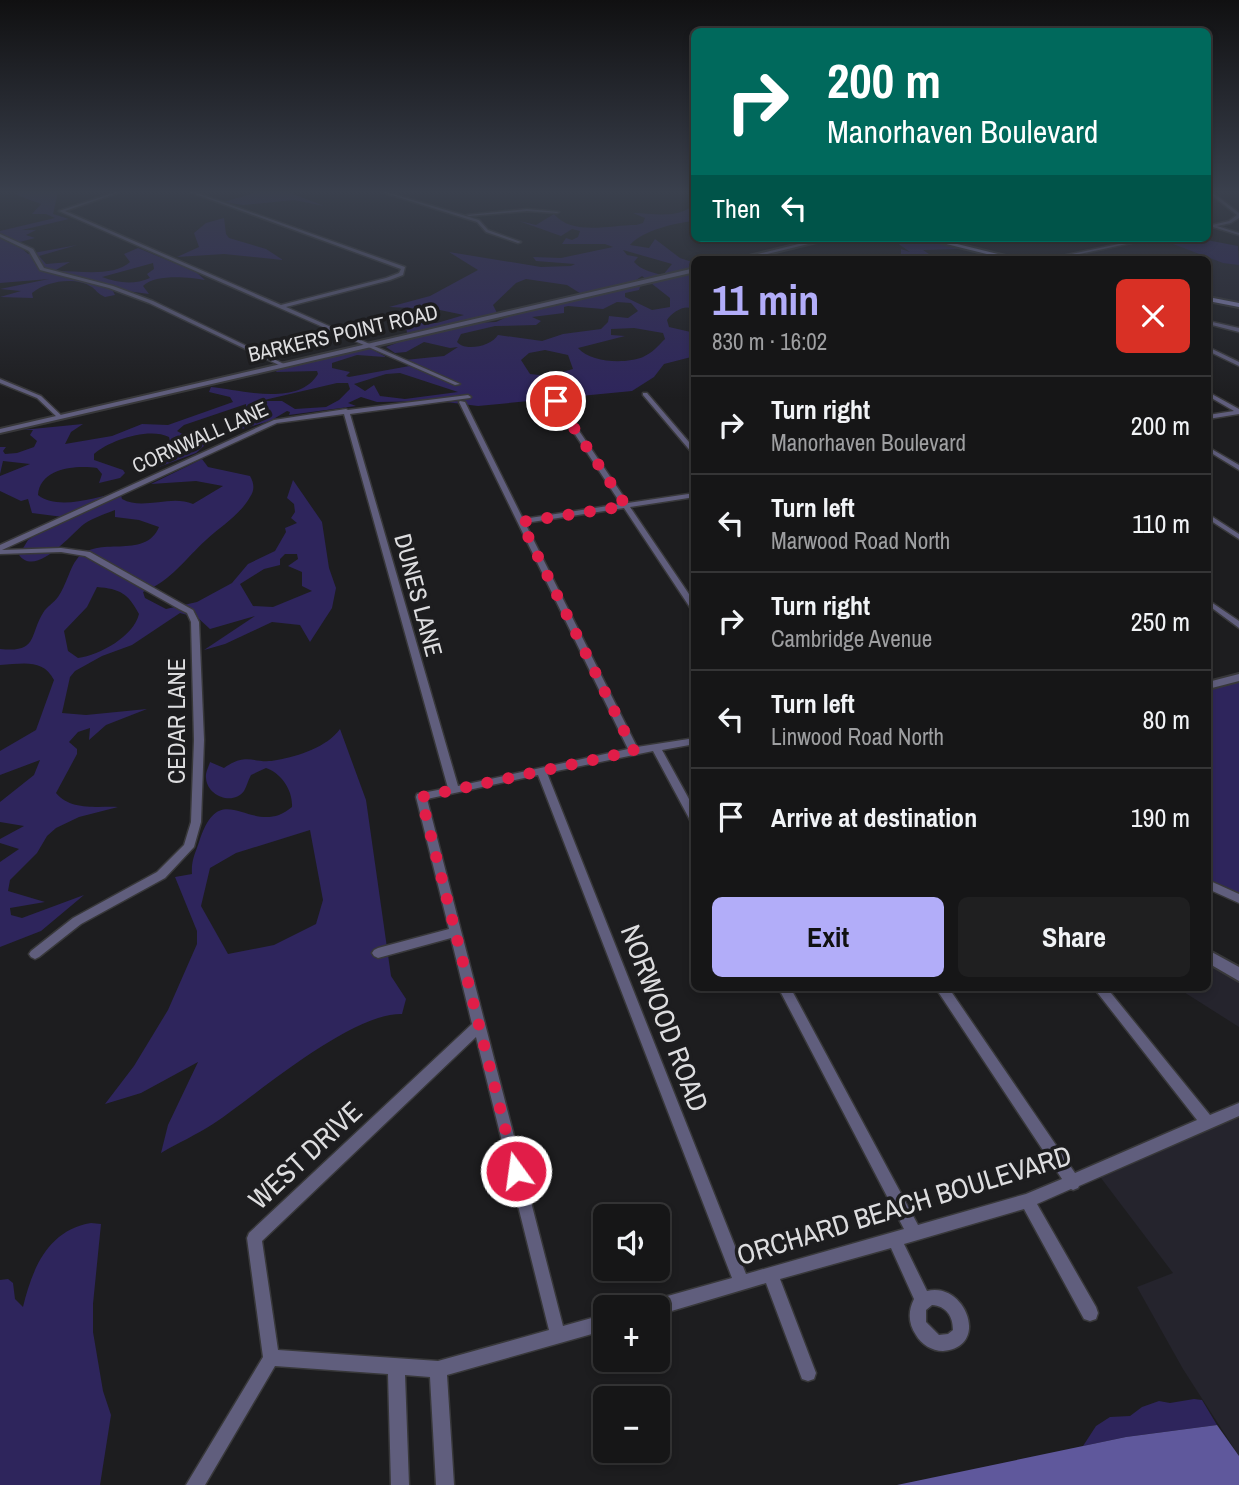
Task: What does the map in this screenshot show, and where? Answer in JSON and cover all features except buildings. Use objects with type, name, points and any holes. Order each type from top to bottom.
[{"type":"main road","points":[[1211,300],[1239,305]]},
{"type":"street","points":[[37,261],[42,270],[100,284],[151,302],[283,365]]},
{"type":"street","points":[[176,261],[457,384]]},
{"type":"street","points":[[280,307],[401,274],[402,268],[383,261]]},
{"type":"street","name":"BARKERS POINT ROAD","points":[[0,431],[691,271]]},
{"type":"street","points":[[1211,324],[1239,330]]},
{"type":"street","points":[[1211,350],[1239,364]]},
{"type":"street","points":[[0,381],[39,397],[60,417]]},
{"type":"street","points":[[645,394],[691,448]]},
{"type":"street","points":[[1211,396],[1239,411]]},
{"type":"street","name":"CORNWALL LANE","points":[[0,550],[269,424],[295,417],[465,400],[521,522]]},
{"type":"street","points":[[556,401],[691,604]]},
{"type":"street","name":"DUNES LANE","points":[[346,411],[454,790]]},
{"type":"street","points":[[1211,416],[1239,411]]},
{"type":"street","points":[[1211,451],[1239,468]]},
{"type":"street","points":[[634,751],[521,522],[691,496]]},
{"type":"street","points":[[1211,518],[1239,537]]},
{"type":"street","name":"CEDAR LANE","points":[[0,550],[61,550],[87,554],[190,612],[195,622],[199,740],[196,822],[190,847],[161,876],[77,921],[35,954]]},
{"type":"street","points":[[1211,604],[1239,625]]},
{"type":"street","points":[[1211,685],[1239,677]]},
{"type":"street","points":[[558,1336],[421,797],[634,751],[691,742]]},
{"type":"street","points":[[656,747],[691,813]]},
{"type":"street","name":"NORWOOD ROAD","points":[[541,771],[742,1283]]},
{"type":"street","points":[[1211,885],[1239,899]]},
{"type":"street","points":[[378,953],[456,932]]},
{"type":"street","points":[[1211,958],[1239,975]]},
{"type":"street","points":[[786,991],[915,1234]]},
{"type":"street","points":[[944,991],[1073,1183]]},
{"type":"street","points":[[1102,991],[1208,1123]]},
{"type":"street","name":"WEST DRIVE","points":[[271,1359],[254,1238],[480,1026]]},
{"type":"street","name":"ORCHARD BEACH BOULEVARD","points":[[670,1303],[1027,1201],[1239,1109]]},
{"type":"street","points":[[1027,1201],[1090,1312]]},
{"type":"street","points":[[895,1240],[923,1300]]},
{"type":"street","points":[[771,1275],[808,1373]]},
{"type":"street","points":[[195,1485],[271,1359],[438,1369],[593,1326]]},
{"type":"street","points":[[396,1366],[400,1485]]},
{"type":"street","points":[[438,1369],[445,1485]]},
{"type":"shaded area","points":[[0,261],[44,261],[46,264],[70,262],[54,271],[104,272],[123,267],[129,261],[170,261],[196,272],[205,280],[163,278],[143,286],[149,294],[112,289],[115,295],[105,297],[85,284],[61,281],[38,289],[32,293],[33,298],[0,297],[21,291],[0,289],[49,279],[0,283]],"holes":[[[153,263],[154,269],[147,274],[150,278],[138,282],[120,282],[102,277]]]},
{"type":"shaded area","points":[[464,261],[506,261],[541,267],[575,264],[540,261],[635,261],[644,269],[663,275],[672,264],[663,261],[691,262],[691,308],[680,309],[667,320],[669,327],[691,332],[691,357],[664,364],[654,377],[632,391],[478,406],[438,401],[377,402],[361,397],[348,403],[356,406],[289,415],[290,412],[287,411],[270,421],[214,437],[196,453],[159,467],[173,455],[169,437],[151,433],[130,436],[94,454],[94,460],[123,470],[125,473],[120,478],[99,483],[102,474],[97,468],[79,467],[60,470],[45,479],[38,495],[56,502],[78,501],[120,492],[122,499],[130,502],[184,501],[193,504],[223,486],[196,481],[151,484],[202,459],[208,467],[250,476],[253,492],[241,509],[170,576],[143,592],[145,598],[166,609],[197,602],[232,583],[248,564],[275,551],[286,532],[285,528],[297,523],[291,518],[295,512],[294,504],[287,498],[293,480],[322,522],[329,568],[336,588],[332,608],[310,642],[300,625],[272,622],[225,644],[204,650],[255,616],[210,629],[198,618],[180,613],[132,645],[102,656],[75,671],[70,677],[62,713],[86,715],[147,709],[106,725],[89,740],[90,728],[78,732],[69,742],[77,749],[77,754],[56,793],[69,803],[77,805],[118,807],[79,817],[56,828],[47,836],[37,853],[10,880],[8,891],[45,902],[10,908],[11,915],[22,918],[84,895],[41,931],[0,947],[0,862],[19,849],[0,843],[0,839],[24,826],[0,822],[0,802],[34,775],[40,760],[0,775],[0,751],[36,730],[54,680],[38,665],[0,665],[0,649],[21,648],[31,641],[46,608],[58,597],[75,562],[85,552],[96,548],[143,543],[152,537],[159,527],[139,520],[115,517],[115,510],[84,524],[44,558],[26,561],[19,555],[28,540],[63,517],[32,513],[28,499],[21,501],[0,491],[0,476],[30,464],[3,461],[0,474],[0,447],[6,447],[3,451],[5,454],[34,447],[37,441],[30,435],[33,430],[22,430],[83,424],[71,432],[65,444],[112,436],[142,424],[168,425],[233,402],[230,397],[209,392],[211,387],[269,394],[297,390],[309,384],[318,374],[317,371],[276,372],[277,370],[350,347],[356,351],[366,346],[386,357],[357,355],[332,363],[332,368],[350,372],[346,376],[349,377],[415,365],[405,360],[444,356],[458,347],[450,348],[424,342],[406,352],[395,353],[386,347],[426,332],[407,333],[406,326],[399,321],[437,323],[464,315],[435,309],[389,307],[430,296],[478,270]],"holes":[[[642,276],[670,298],[670,307],[652,310],[625,297],[625,293],[639,290],[641,284],[629,285]],[[526,279],[567,285],[586,297],[520,311],[496,322],[475,323],[497,313],[493,305],[516,283]],[[617,302],[631,303],[638,311],[628,318],[609,316],[608,322],[601,329],[563,334],[542,341],[498,335],[490,342],[478,346],[466,347],[457,342],[461,334],[495,326],[536,325],[541,321],[532,317],[564,313],[564,307],[568,306],[603,309]],[[634,328],[663,333],[665,339],[646,355],[628,361],[591,357],[578,348],[625,336],[611,335],[611,329]],[[545,350],[568,355],[573,369],[549,376],[530,374],[521,360],[529,353]],[[400,373],[458,392],[405,399],[380,396],[374,385],[365,391],[354,384],[386,374]],[[337,383],[348,383],[350,389],[339,400],[326,407],[295,409],[282,401],[260,401]],[[246,404],[247,419],[232,428],[203,436],[185,435],[177,431],[184,425]],[[285,554],[297,554],[298,559],[288,566],[302,572],[302,586],[312,591],[273,607],[253,606],[240,584],[264,569],[280,565],[280,559]],[[97,587],[112,589],[131,601],[139,614],[130,630],[115,643],[106,649],[78,658],[68,651],[64,631],[87,607]]]},
{"type":"shaded area","points":[[1211,261],[1239,261],[1239,305],[1211,300]]},
{"type":"shaded area","points":[[1219,261],[1239,261],[1239,265]]},
{"type":"shaded area","points":[[1239,677],[1239,899],[1211,885],[1211,685]]},
{"type":"shaded area","points":[[340,729],[366,800],[391,976],[406,999],[402,1014],[381,1017],[331,1040],[213,1124],[161,1153],[168,1125],[198,1062],[141,1093],[105,1104],[134,1066],[168,1010],[197,944],[197,931],[175,877],[192,874],[199,842],[208,822],[217,812],[228,809],[264,817],[277,815],[292,807],[285,783],[277,774],[266,768],[251,775],[244,791],[239,795],[234,798],[221,797],[207,784],[210,762],[224,768],[245,759],[269,761],[285,758],[312,750]],"holes":[[[310,830],[323,900],[316,924],[274,945],[228,954],[201,906],[210,868],[236,853]]]},
{"type":"shaded area","points":[[1211,958],[1239,975],[1239,1027],[1182,991],[1211,991]]},
{"type":"shaded area","points":[[1239,1111],[1239,1456],[1183,1369],[1137,1287],[1173,1273],[1098,1174]]},
{"type":"shaded area","points":[[91,1223],[101,1224],[93,1332],[103,1391],[111,1415],[100,1485],[0,1485],[0,1280],[8,1279],[13,1283],[15,1299],[23,1307],[31,1279],[44,1253],[64,1234]]},
{"type":"shaded area","points":[[1202,1400],[1217,1425],[1126,1437],[1083,1446],[1096,1426],[1110,1417],[1130,1416],[1142,1407],[1159,1401],[1170,1403]]},
{"type":"shaded area","points":[[1217,1425],[1239,1456],[1239,1485],[897,1485],[1126,1437]]},
{"type":"route","points":[[516,1171],[421,797],[634,751],[521,522],[626,506],[556,401]]}]
